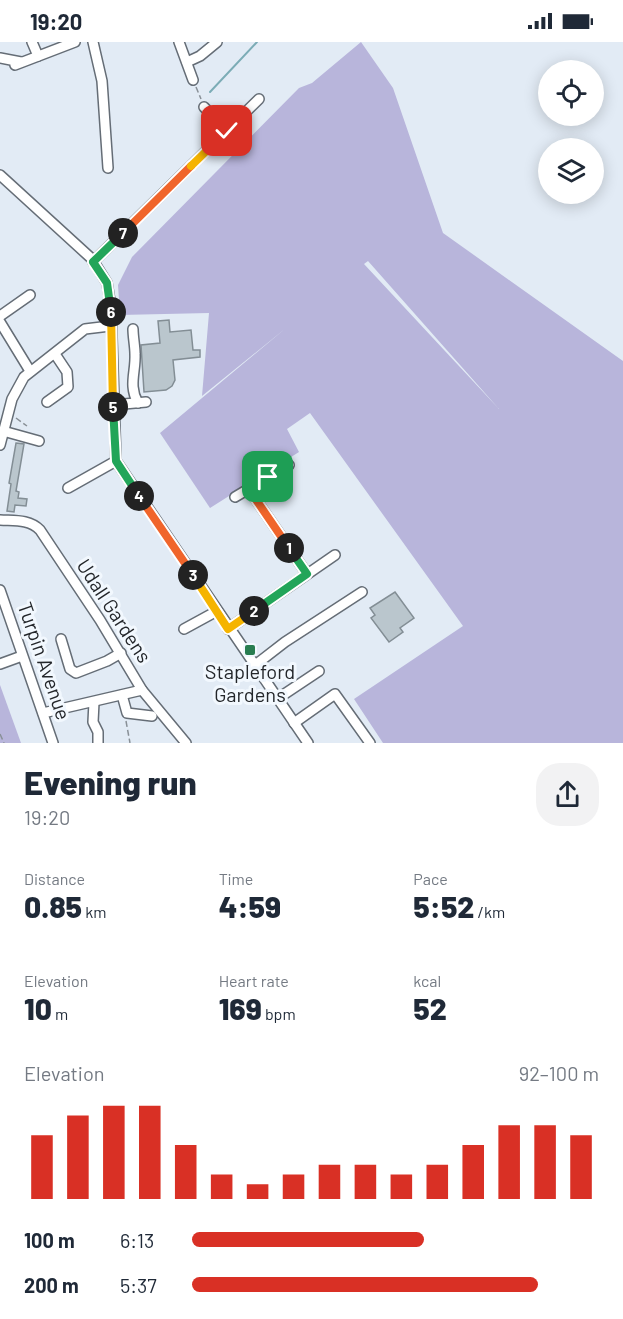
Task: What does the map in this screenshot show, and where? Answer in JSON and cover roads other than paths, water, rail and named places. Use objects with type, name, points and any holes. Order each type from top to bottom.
[{"type":"street","points":[[32,42],[38,56]]},
{"type":"street","points":[[0,57],[18,64],[75,42]]},
{"type":"street","points":[[93,42],[102,81],[108,168]]},
{"type":"street","points":[[179,42],[193,80]]},
{"type":"street","points":[[187,62],[200,56],[217,42]]},
{"type":"street","points":[[93,262],[259,99]]},
{"type":"street","points":[[204,107],[227,131]]},
{"type":"street","points":[[0,175],[93,262],[107,283],[111,307],[116,461],[228,629],[308,743]]},
{"type":"street","points":[[0,316],[30,295]]},
{"type":"street","points":[[0,322],[30,370]]},
{"type":"street","points":[[0,445],[14,393],[30,370],[55,354],[86,329],[110,326]]},
{"type":"street","points":[[113,405],[142,402],[133,395],[131,381],[135,355],[133,329]]},
{"type":"street","points":[[47,402],[68,387],[67,372],[55,354]]},
{"type":"street","points":[[3,431],[24,428],[39,441]]},
{"type":"street","points":[[68,488],[116,461]]},
{"type":"street","points":[[235,497],[260,480],[289,465]]},
{"type":"street","points":[[248,488],[307,574]]},
{"type":"street","name":"Udall Gardens","points":[[0,520],[24,521],[34,524],[40,530],[121,653],[142,690],[186,743]]},
{"type":"street","points":[[228,629],[335,555]]},
{"type":"street","name":"Turpin Avenue","points":[[0,590],[53,743]]},
{"type":"street","points":[[254,666],[285,642],[362,592]]},
{"type":"street","points":[[184,629],[217,611]]},
{"type":"street","points":[[60,639],[70,669],[76,673],[121,653]]},
{"type":"street","points":[[0,664],[22,656]]},
{"type":"street","points":[[277,699],[319,670]]},
{"type":"street","points":[[43,713],[142,690]]},
{"type":"street","points":[[294,723],[335,694],[370,743]]},
{"type":"street","points":[[122,695],[127,714],[152,717]]},
{"type":"street","points":[[94,702],[93,722],[98,732],[98,743]]},
{"type":"waterway","points":[[210,92],[257,42]]},
{"type":"place","name":"Stapleford Gardens","points":[[250,650]]}]
